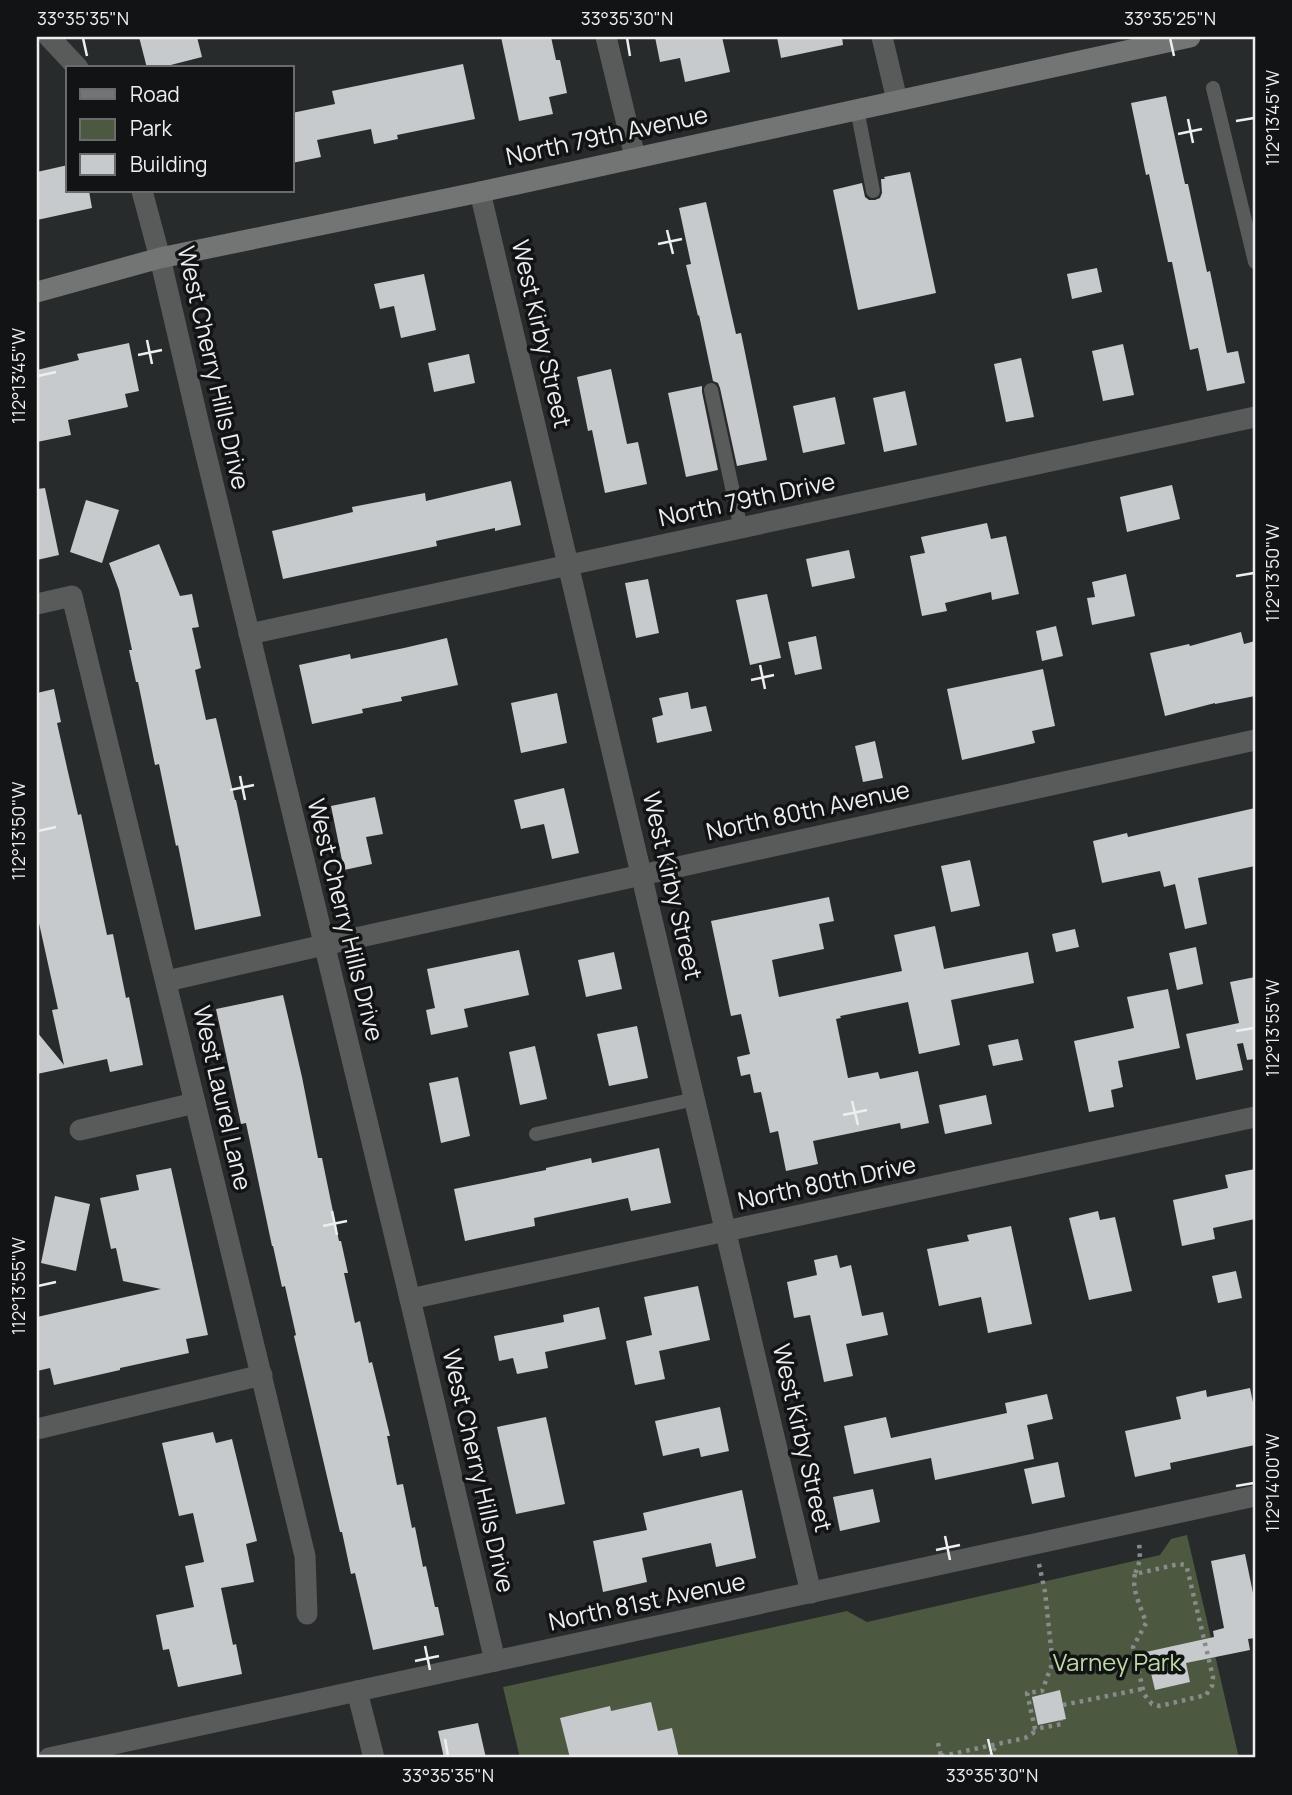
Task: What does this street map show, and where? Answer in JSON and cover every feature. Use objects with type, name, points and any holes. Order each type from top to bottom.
[{"type":"street","points":[[49,37],[76,66]]},
{"type":"street","points":[[606,37],[635,157]]},
{"type":"street","points":[[883,37],[897,100]]},
{"type":"street","name":"North 79th Avenue","points":[[37,292],[160,258],[1190,37]]},
{"type":"street","name":"West Kirby Street","points":[[480,191],[811,1593]]},
{"type":"street","name":"West Cherry Hills Drive","points":[[142,192],[495,1661]]},
{"type":"street","name":"North 79th Drive","points":[[249,634],[1255,417]]},
{"type":"street","name":"West Laurel Lane","points":[[37,604],[72,596],[305,1556],[307,1614]]},
{"type":"street","name":"North 80th Avenue","points":[[167,981],[324,944],[1255,740]]},
{"type":"street","points":[[80,1130],[195,1103]]},
{"type":"street","name":"North 80th Drive","points":[[410,1299],[1255,1116]]},
{"type":"street","points":[[37,1429],[262,1375]]},
{"type":"street","name":"North 81st Avenue","points":[[49,1758],[83,1755],[357,1691],[1255,1496]]},
{"type":"street","points":[[357,1691],[374,1758]]},
{"type":"lane","points":[[1213,88],[1255,262]]},
{"type":"lane","points":[[857,109],[873,191]]},
{"type":"lane","points":[[711,390],[741,528]]},
{"type":"lane","points":[[536,1134],[695,1099]]},
{"type":"path","points":[[1135,1574],[1179,1564],[1187,1567],[1213,1677],[1212,1686],[1206,1695],[1160,1706],[1148,1701],[1142,1689],[1133,1647],[1146,1620],[1133,1580],[1135,1574],[1140,1560],[1138,1522]]},
{"type":"path","points":[[1035,1544],[1045,1592],[1052,1656],[1042,1691],[1027,1693],[1035,1729]]},
{"type":"path","points":[[1063,1705],[1142,1689]]},
{"type":"path","points":[[933,1758],[956,1756],[1025,1738],[1035,1729],[1062,1724],[1061,1720]]},
{"type":"path","points":[[938,1743],[942,1757]]},
{"type":"path","points":[[989,1758],[997,1744]]},
{"type":"green space","name":"Varney Park","points":[[1187,1535],[1239,1758],[520,1758],[503,1687],[847,1611],[867,1622],[1160,1555],[1171,1539]]},
{"type":"building","points":[[139,37],[197,37],[202,57],[167,66],[146,66]]},
{"type":"building","points":[[501,37],[551,37],[556,60],[560,60],[567,93],[549,97],[553,114],[519,121]]},
{"type":"building","points":[[655,37],[722,37],[730,72],[685,82],[680,58],[660,62]]},
{"type":"building","points":[[777,37],[842,37],[843,45],[781,58]]},
{"type":"building","points":[[463,64],[475,119],[397,135],[398,139],[374,144],[371,129],[317,140],[321,157],[294,163],[294,113],[335,104],[332,91]]},
{"type":"building","points":[[1166,96],[1207,272],[1210,271],[1227,353],[1238,351],[1245,383],[1207,391],[1198,348],[1190,350],[1172,262],[1168,262],[1131,103]]},
{"type":"building","points":[[66,165],[66,192],[89,192],[92,208],[37,220],[37,172]]},
{"type":"building","points":[[910,172],[936,293],[858,310],[833,190],[862,183],[865,197],[875,200],[880,198],[882,193],[881,179]]},
{"type":"building","points":[[706,202],[736,334],[741,333],[767,460],[737,466],[720,388],[718,383],[713,381],[686,265],[691,264],[679,208]]},
{"type":"building","points":[[1097,268],[1102,292],[1072,299],[1067,274]]},
{"type":"building","points":[[424,274],[436,330],[401,338],[394,306],[380,309],[374,284]]},
{"type":"building","points":[[129,343],[139,391],[125,394],[128,407],[68,420],[71,435],[37,442],[37,370],[79,360],[77,354]]},
{"type":"building","points":[[1123,344],[1134,395],[1103,401],[1092,351]]},
{"type":"building","points":[[469,354],[475,383],[434,392],[428,363]]},
{"type":"building","points":[[1021,358],[1034,417],[1006,422],[994,364]]},
{"type":"building","points":[[611,369],[627,444],[638,442],[647,484],[605,493],[592,430],[588,431],[577,377]]},
{"type":"building","points":[[702,386],[718,470],[686,477],[668,393]]},
{"type":"building","points":[[905,391],[917,445],[884,452],[873,398]]},
{"type":"building","points":[[835,397],[845,444],[803,453],[793,406]]},
{"type":"building","points":[[511,481],[521,525],[436,541],[437,546],[283,579],[272,531],[353,512],[352,507],[425,493],[426,501]]},
{"type":"building","points":[[1172,485],[1180,519],[1127,532],[1120,497]]},
{"type":"building","points":[[45,488],[59,555],[37,560],[37,489]]},
{"type":"building","points":[[86,500],[119,510],[102,563],[70,552]]},
{"type":"building","points":[[987,523],[991,539],[1006,536],[1019,594],[992,600],[991,592],[945,603],[947,611],[922,616],[910,556],[925,553],[921,537]]},
{"type":"building","points":[[159,544],[180,596],[192,594],[199,627],[192,628],[201,668],[195,670],[206,720],[216,718],[261,916],[195,930],[159,764],[155,765],[136,682],[119,590],[109,563]]},
{"type":"building","points":[[849,550],[855,578],[812,587],[806,559]]},
{"type":"building","points":[[1126,574],[1135,616],[1092,625],[1087,598],[1095,597],[1092,582]]},
{"type":"building","points":[[648,579],[659,633],[636,638],[625,583]]},
{"type":"building","points":[[767,594],[781,658],[750,665],[736,600]]},
{"type":"building","points":[[1056,626],[1063,656],[1042,661],[1036,631]]},
{"type":"building","points":[[1241,632],[1244,644],[1255,641],[1255,696],[1165,716],[1150,653],[1189,644],[1190,646]]},
{"type":"building","points":[[816,636],[822,669],[795,675],[788,642]]},
{"type":"building","points":[[447,638],[458,685],[401,697],[402,701],[362,709],[363,713],[312,724],[299,665],[350,654],[351,659]]},
{"type":"building","points":[[1043,669],[1055,726],[1032,731],[1035,743],[962,760],[947,689]]},
{"type":"building","points":[[54,689],[61,722],[57,723],[78,815],[81,814],[107,935],[113,934],[143,1065],[110,1072],[107,1059],[37,1074],[37,1032],[64,1065],[52,1010],[58,1009],[37,914],[37,693]]},
{"type":"building","points":[[688,692],[691,709],[706,706],[712,731],[657,743],[652,718],[663,715],[659,698]]},
{"type":"building","points":[[557,693],[567,743],[521,753],[511,703]]},
{"type":"building","points":[[875,741],[883,778],[863,782],[855,746]]},
{"type":"building","points":[[564,788],[579,853],[552,859],[544,824],[521,829],[514,800]]},
{"type":"building","points":[[375,797],[383,834],[366,837],[372,864],[344,870],[331,806]]},
{"type":"building","points":[[1255,808],[1255,866],[1198,878],[1207,924],[1185,929],[1175,884],[1164,887],[1160,871],[1102,883],[1093,841],[1127,833],[1128,837]]},
{"type":"building","points":[[970,860],[980,906],[951,912],[941,866]]},
{"type":"building","points":[[829,897],[834,921],[819,924],[824,949],[772,960],[779,997],[902,971],[894,935],[935,926],[944,969],[1028,952],[1034,983],[951,1000],[960,1045],[919,1054],[908,1002],[836,1019],[848,1078],[878,1072],[880,1079],[918,1071],[929,1123],[901,1129],[900,1123],[813,1141],[818,1164],[786,1171],[778,1131],[770,1133],[761,1092],[754,1093],[750,1074],[741,1076],[737,1057],[750,1054],[741,1014],[731,1016],[711,921]]},
{"type":"building","points":[[1075,929],[1079,947],[1056,952],[1052,934]]},
{"type":"building","points":[[1196,947],[1203,984],[1177,990],[1169,953]]},
{"type":"building","points":[[519,950],[529,995],[464,1009],[468,1027],[431,1035],[426,1010],[435,1008],[427,969]]},
{"type":"building","points":[[614,952],[622,989],[586,997],[578,960]]},
{"type":"building","points":[[1255,977],[1255,1059],[1247,1060],[1243,1043],[1237,1044],[1243,1070],[1196,1080],[1186,1034],[1239,1023],[1230,982]]},
{"type":"building","points":[[1168,989],[1180,1048],[1118,1061],[1123,1087],[1111,1090],[1114,1107],[1089,1112],[1074,1041],[1134,1028],[1127,997]]},
{"type":"building","points":[[283,995],[318,1158],[322,1158],[341,1241],[348,1273],[344,1273],[355,1323],[360,1321],[369,1363],[372,1362],[390,1436],[387,1436],[397,1485],[403,1484],[412,1528],[415,1527],[423,1567],[426,1566],[444,1635],[373,1650],[355,1573],[351,1574],[340,1532],[294,1336],[296,1335],[285,1286],[282,1287],[272,1246],[246,1123],[241,1124],[216,1009]]},
{"type":"building","points":[[637,1026],[648,1078],[609,1086],[597,1034]]},
{"type":"building","points":[[1018,1039],[1023,1060],[993,1066],[988,1045]]},
{"type":"building","points":[[535,1046],[547,1099],[520,1105],[509,1052]]},
{"type":"building","points":[[458,1077],[470,1136],[441,1143],[429,1083]]},
{"type":"building","points":[[986,1095],[992,1124],[945,1134],[939,1105]]},
{"type":"building","points":[[659,1148],[671,1203],[631,1211],[628,1198],[534,1218],[535,1226],[465,1241],[454,1189],[591,1158],[592,1163]]},
{"type":"building","points":[[171,1168],[208,1335],[186,1339],[189,1353],[54,1385],[50,1368],[37,1371],[37,1317],[161,1289],[123,1281],[116,1248],[111,1249],[100,1198],[139,1190],[136,1175]]},
{"type":"building","points":[[1255,1169],[1255,1219],[1213,1228],[1215,1239],[1182,1246],[1173,1200],[1228,1188],[1225,1175]]},
{"type":"building","points":[[55,1196],[90,1204],[76,1271],[41,1263]]},
{"type":"building","points":[[1098,1211],[1100,1220],[1115,1217],[1132,1291],[1089,1300],[1069,1218]]},
{"type":"building","points":[[1011,1226],[1032,1324],[988,1333],[981,1297],[939,1306],[927,1249],[969,1241],[967,1235]]},
{"type":"building","points":[[837,1255],[840,1268],[851,1265],[862,1316],[883,1312],[888,1335],[846,1344],[853,1376],[824,1382],[810,1315],[794,1318],[787,1282],[817,1275],[814,1260]]},
{"type":"building","points":[[1236,1271],[1242,1298],[1218,1303],[1212,1276]]},
{"type":"building","points":[[698,1286],[710,1340],[659,1351],[665,1379],[635,1385],[626,1341],[652,1335],[644,1297]]},
{"type":"building","points":[[599,1307],[606,1339],[545,1352],[548,1368],[517,1374],[513,1358],[499,1361],[494,1336],[564,1322],[563,1315]]},
{"type":"building","points":[[1250,1388],[1255,1412],[1255,1445],[1170,1463],[1171,1469],[1135,1477],[1125,1431],[1181,1419],[1176,1397],[1206,1390],[1207,1397]]},
{"type":"building","points":[[1047,1394],[1053,1419],[1027,1425],[1034,1459],[935,1480],[931,1458],[854,1474],[844,1426],[886,1417],[891,1438],[1007,1413],[1005,1403]]},
{"type":"building","points":[[720,1407],[729,1451],[701,1457],[699,1448],[663,1456],[655,1421]]},
{"type":"building","points":[[546,1417],[565,1504],[516,1514],[497,1427]]},
{"type":"building","points":[[213,1432],[216,1443],[232,1439],[257,1541],[246,1544],[254,1582],[221,1588],[242,1674],[178,1687],[169,1649],[163,1650],[156,1615],[194,1607],[185,1566],[204,1562],[193,1513],[179,1516],[162,1443]]},
{"type":"building","points":[[1058,1462],[1065,1497],[1032,1504],[1024,1469]]},
{"type":"building","points":[[873,1489],[880,1522],[840,1531],[833,1497]]},
{"type":"building","points":[[742,1490],[756,1558],[716,1567],[711,1543],[642,1558],[647,1582],[603,1592],[593,1541],[647,1530],[643,1513]]},
{"type":"building","points":[[1245,1554],[1255,1603],[1255,1638],[1248,1639],[1250,1650],[1186,1663],[1190,1682],[1155,1690],[1146,1652],[1214,1637],[1213,1631],[1224,1628],[1211,1561]]},
{"type":"building","points":[[1060,1690],[1066,1719],[1038,1725],[1032,1697]]},
{"type":"building","points":[[651,1702],[658,1731],[672,1728],[679,1758],[570,1758],[560,1718],[610,1706],[611,1711]]},
{"type":"building","points":[[478,1723],[486,1758],[444,1758],[438,1731]]}]
